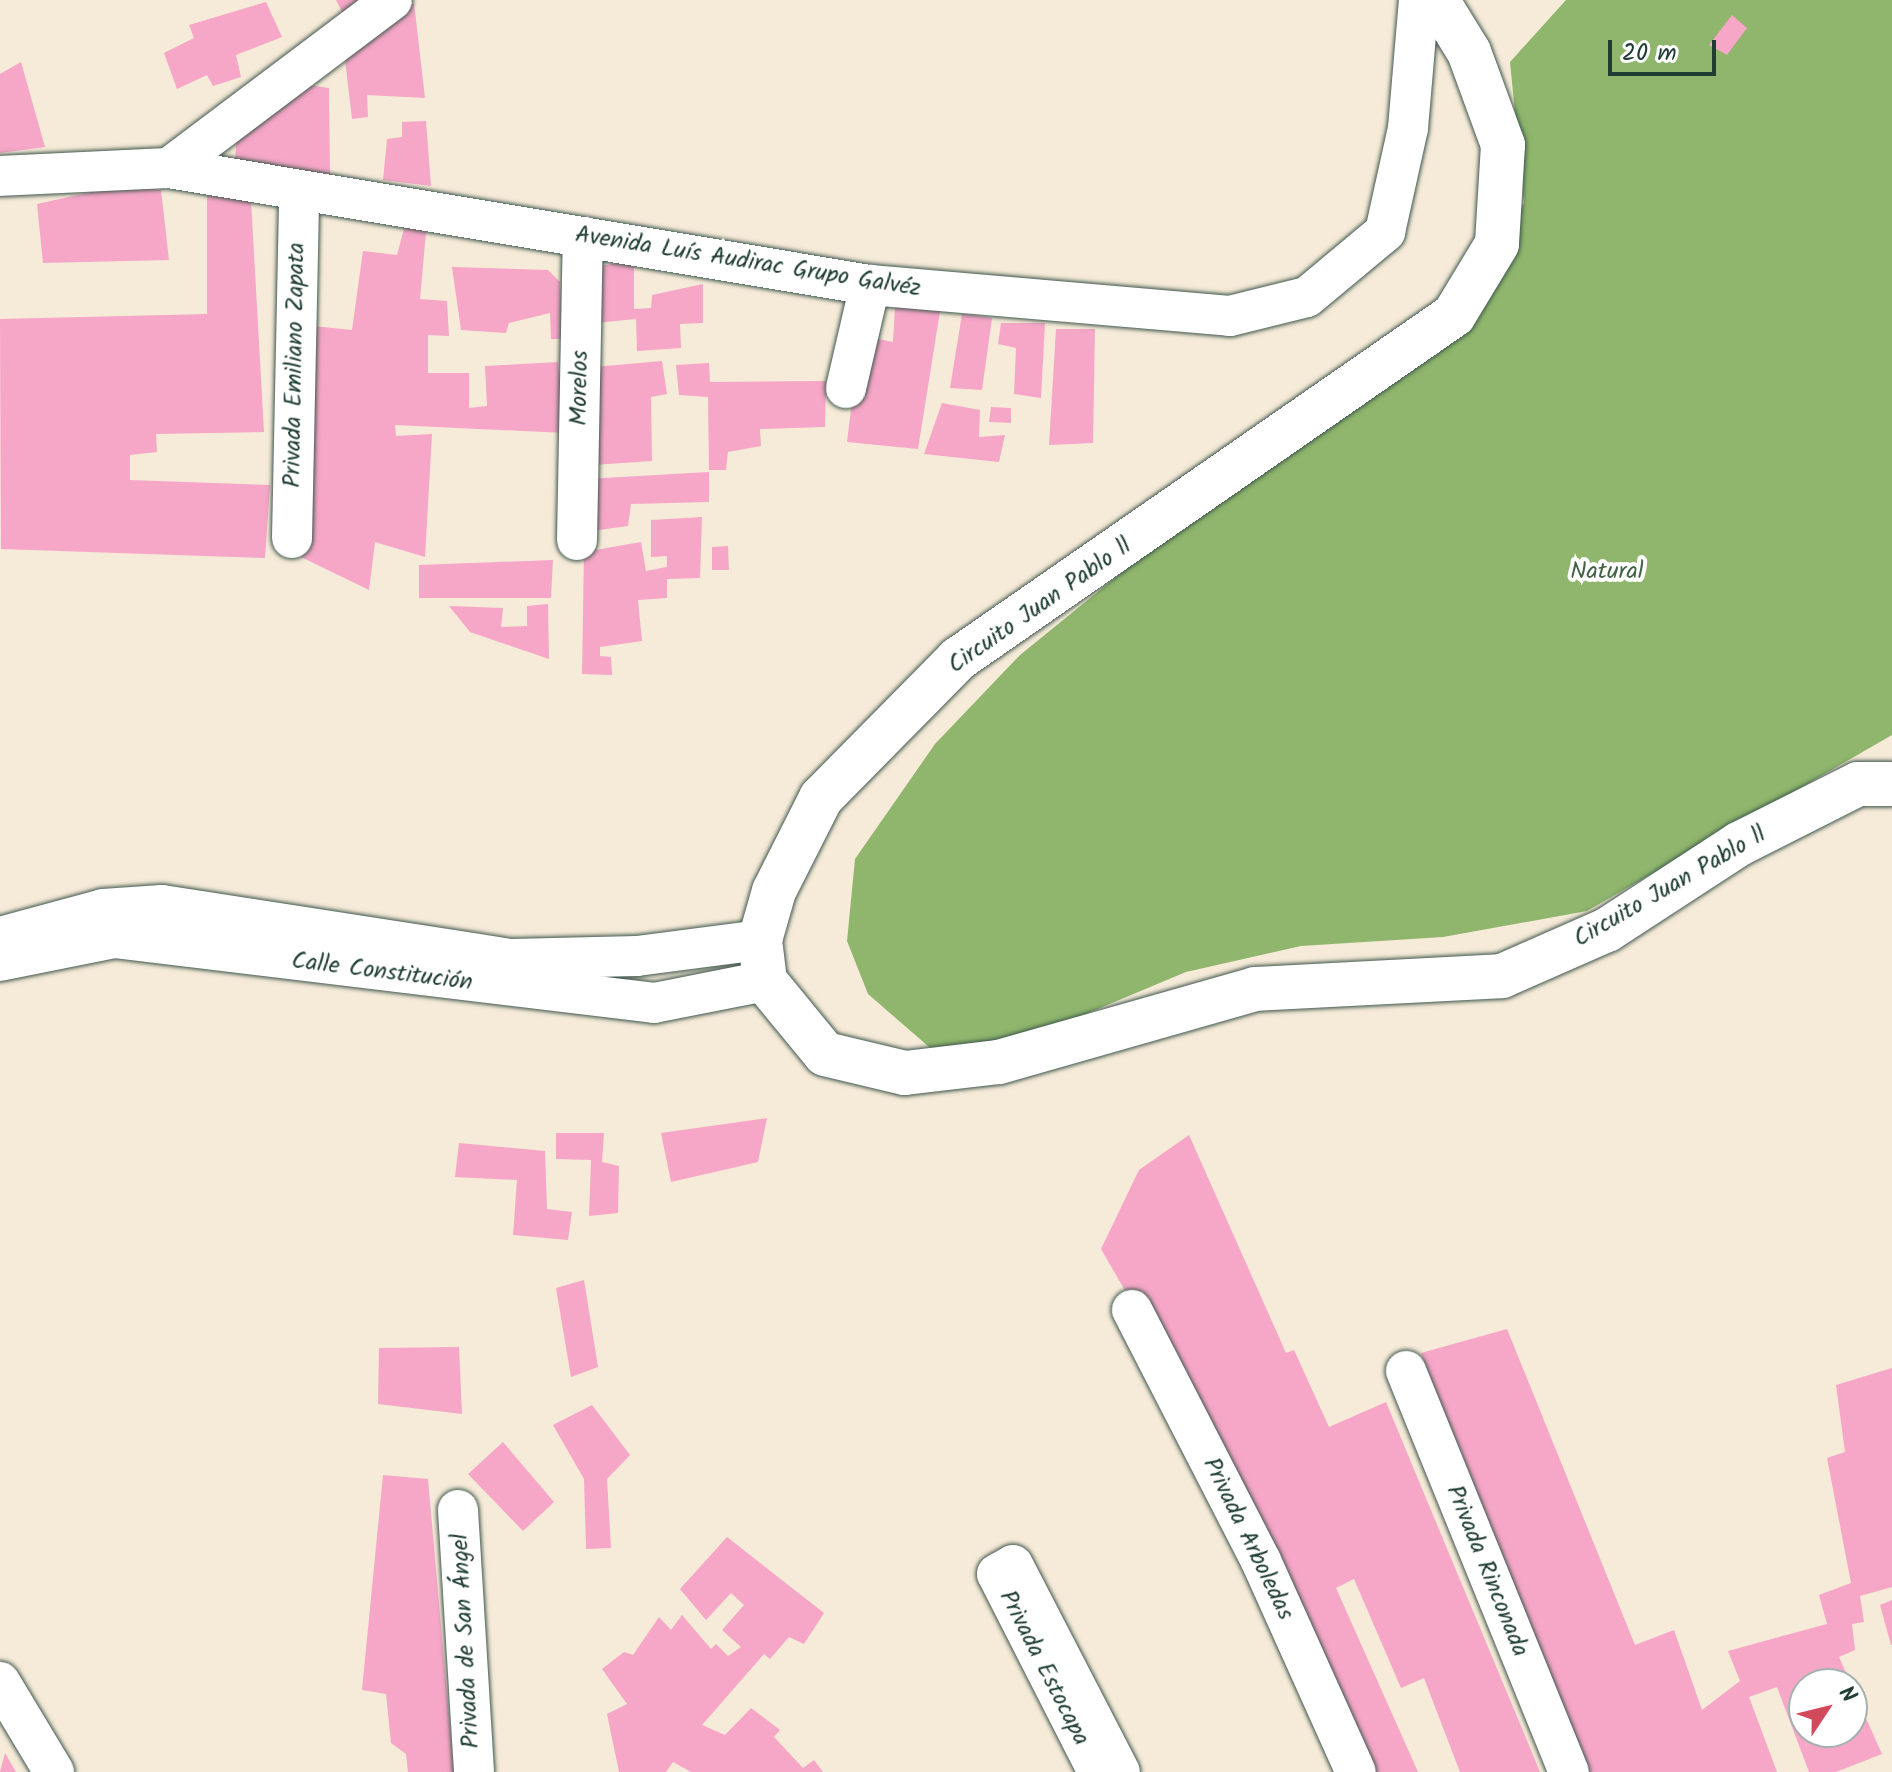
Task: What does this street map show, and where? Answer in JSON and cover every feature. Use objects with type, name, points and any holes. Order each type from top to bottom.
[{"type":"main road","name":"Circuito Juan Pablo ll","points":[[1437,0],[1469,52],[1503,145],[1497,244],[1454,315],[958,659],[821,798],[774,891],[763,960],[825,1054],[905,1073],[999,1062],[1255,989],[1502,976],[1607,930],[1739,844],[1858,784],[1892,784]]},
{"type":"street","points":[[169,168],[392,0]]},
{"type":"street","name":"Avenida Luís Audirac Grupo Galvéz","points":[[0,176],[169,168],[870,285],[1230,316],[1307,297],[1385,232],[1408,128],[1419,0]]},
{"type":"street","name":"Privada Emiliano Zapata","points":[[292,538],[299,191]]},
{"type":"street","name":"Morelos","points":[[577,540],[583,237]]},
{"type":"street","points":[[846,388],[870,285]]},
{"type":"street","name":"Calle Constitución","points":[[0,937],[103,909],[162,905],[512,959],[637,956],[763,960]]},
{"type":"street","name":"Calle Constitución","points":[[0,961],[114,938],[654,1003],[763,960]]},
{"type":"street","name":"Privada Arboledas","points":[[1132,1310],[1261,1561],[1356,1772]]},
{"type":"street","name":"Privada Rinconada","points":[[1406,1371],[1569,1772]]},
{"type":"street","name":"Privada de San Ángel","points":[[458,1510],[474,1772]]},
{"type":"street","name":"Privada Estocapa","points":[[1098,1772],[997,1574],[1013,1565],[1120,1772]]},
{"type":"street","points":[[0,1682],[54,1772]]},
{"type":"green space","name":"Natural","points":[[1566,0],[1892,0],[1892,735],[1587,911],[1443,937],[1301,946],[1186,972],[983,1057],[936,1053],[868,994],[847,941],[855,859],[935,744],[1020,655],[1222,491],[1429,354],[1524,203],[1510,62]]},
{"type":"building","points":[[336,0],[369,0],[345,18]]},
{"type":"building","points":[[266,2],[282,37],[236,55],[241,77],[213,86],[207,75],[177,89],[164,53],[194,38],[189,25]]},
{"type":"building","points":[[414,3],[425,98],[367,95],[368,117],[352,119],[345,60]]},
{"type":"building","points":[[1732,15],[1747,28],[1727,55],[1709,45]]},
{"type":"building","points":[[21,62],[45,147],[0,153],[0,74]]},
{"type":"building","points":[[302,84],[329,88],[330,178],[235,162],[237,129]]},
{"type":"building","points":[[426,121],[431,186],[383,180],[387,139],[402,137],[402,122]]},
{"type":"building","points":[[114,187],[161,190],[169,260],[43,263],[37,204]]},
{"type":"building","points":[[207,195],[251,200],[264,432],[156,434],[157,452],[130,455],[130,480],[270,485],[265,558],[1,549],[0,319],[207,314]]},
{"type":"building","points":[[405,225],[426,232],[420,299],[447,301],[449,336],[428,335],[428,373],[469,373],[469,408],[487,406],[485,366],[558,362],[565,433],[395,425],[396,436],[432,434],[425,557],[375,542],[369,590],[301,557],[313,326],[352,330],[363,251],[397,255]]},
{"type":"building","points":[[634,261],[634,309],[651,308],[652,295],[703,284],[703,323],[680,324],[681,348],[637,351],[636,319],[595,323],[592,267]]},
{"type":"building","points":[[452,267],[548,270],[560,282],[563,339],[551,339],[550,313],[509,323],[506,333],[461,330]]},
{"type":"building","points":[[941,305],[918,449],[847,442],[860,335],[893,342],[895,307]]},
{"type":"building","points":[[962,314],[992,318],[982,390],[950,388]]},
{"type":"building","points":[[1001,323],[1045,323],[1041,398],[1014,394],[1016,348],[998,344]]},
{"type":"building","points":[[1056,329],[1095,329],[1093,443],[1049,445]]},
{"type":"building","points":[[662,361],[667,394],[651,397],[652,461],[593,465],[594,367]]},
{"type":"building","points":[[709,363],[710,382],[826,381],[825,427],[760,429],[761,446],[728,452],[726,470],[709,470],[708,397],[679,395],[676,365]]},
{"type":"building","points":[[942,403],[980,410],[979,437],[1005,435],[999,462],[924,454]]},
{"type":"building","points":[[991,407],[1011,408],[1011,423],[989,422]]},
{"type":"building","points":[[709,472],[709,502],[631,504],[628,526],[584,532],[586,479]]},
{"type":"building","points":[[702,517],[700,578],[667,579],[667,598],[638,600],[642,641],[600,647],[600,656],[611,657],[612,675],[582,674],[584,552],[641,542],[646,571],[667,567],[667,556],[651,557],[651,520]]},
{"type":"building","points":[[728,546],[729,570],[712,570],[712,547]]},
{"type":"building","points":[[553,560],[551,598],[419,598],[419,565]]},
{"type":"building","points":[[548,604],[549,659],[470,632],[449,606],[503,608],[501,627],[527,626],[527,606]]},
{"type":"building","points":[[767,1118],[758,1162],[671,1182],[661,1133]]},
{"type":"building","points":[[556,1133],[604,1133],[602,1162],[619,1166],[618,1213],[589,1216],[591,1160],[556,1159]]},
{"type":"building","points":[[1189,1135],[1286,1353],[1294,1350],[1329,1427],[1386,1402],[1540,1772],[1460,1772],[1424,1678],[1401,1688],[1354,1579],[1336,1588],[1418,1772],[1367,1772],[1268,1538],[1101,1249],[1139,1170]]},
{"type":"building","points":[[459,1143],[545,1151],[547,1209],[572,1212],[568,1240],[513,1235],[517,1180],[455,1177]]},
{"type":"building","points":[[584,1280],[598,1367],[571,1377],[556,1288]]},
{"type":"building","points":[[1507,1329],[1635,1645],[1674,1630],[1702,1710],[1740,1681],[1728,1651],[1827,1624],[1819,1595],[1851,1583],[1827,1458],[1845,1452],[1836,1385],[1892,1368],[1892,1587],[1860,1596],[1864,1622],[1852,1624],[1855,1650],[1839,1657],[1844,1668],[1788,1668],[1788,1716],[1777,1687],[1749,1697],[1777,1772],[1579,1772],[1421,1353]]},
{"type":"building","points":[[459,1347],[462,1414],[378,1404],[379,1348]]},
{"type":"building","points":[[592,1405],[630,1455],[607,1479],[611,1548],[586,1549],[584,1479],[553,1425]]},
{"type":"building","points":[[503,1442],[554,1502],[523,1531],[468,1474]]},
{"type":"building","points":[[383,1475],[428,1479],[454,1772],[408,1772],[406,1754],[391,1743],[386,1694],[362,1690]]},
{"type":"building","points":[[727,1537],[824,1613],[804,1644],[789,1637],[770,1659],[764,1654],[702,1725],[725,1735],[751,1708],[780,1730],[774,1737],[803,1768],[814,1760],[823,1772],[691,1772],[673,1762],[666,1772],[619,1772],[607,1714],[627,1704],[602,1669],[624,1652],[633,1655],[659,1617],[671,1630],[682,1615],[711,1649],[716,1644],[728,1656],[741,1647],[722,1630],[744,1605],[731,1593],[706,1620],[680,1589]]},
{"type":"building","points":[[1892,1600],[1892,1645],[1891,1645],[1880,1605]]},
{"type":"building","points":[[1868,1723],[1882,1754],[1836,1772],[1809,1772],[1800,1748],[1868,1748]]},
{"type":"building","points":[[5,1753],[16,1772],[0,1772]]}]
